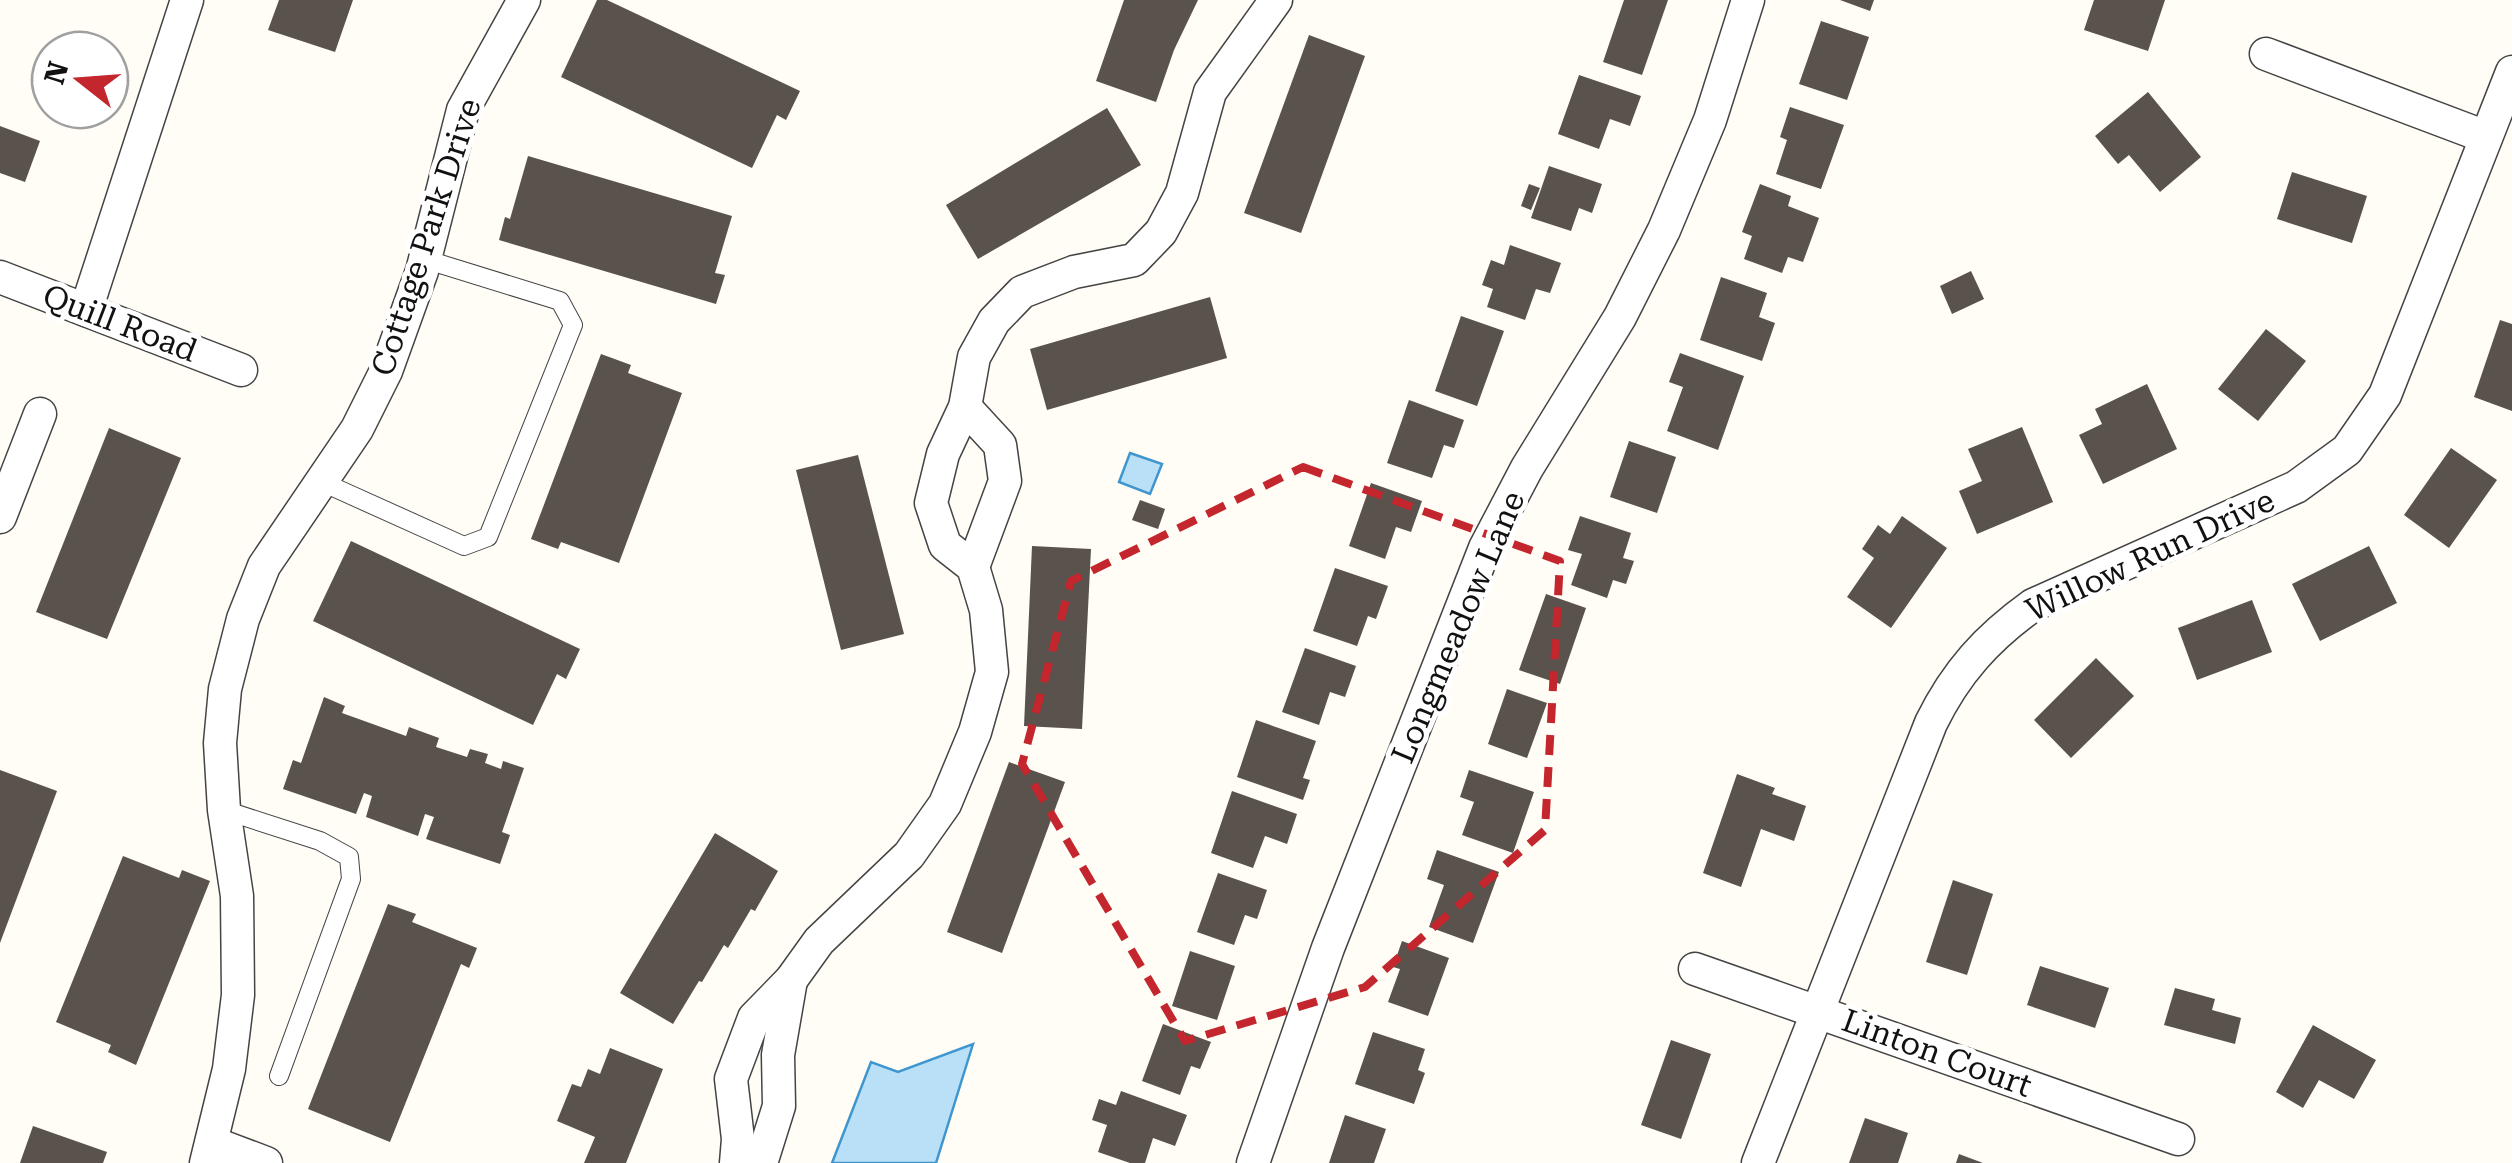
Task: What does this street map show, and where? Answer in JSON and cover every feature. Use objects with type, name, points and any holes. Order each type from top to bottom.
[{"type":"street","points":[[86,310],[187,0]]},
{"type":"street","name":"Cottage Park Drive","points":[[209,1153],[229,1069],[238,995],[237,896],[224,810],[220,743],[225,690],[242,620],[264,566],[356,429],[386,371],[424,259],[463,110],[524,0]]},
{"type":"street","points":[[736,1163],[738,1139],[731,1079],[754,1018],[791,980],[819,941],[910,855],[946,804],[975,732],[992,672],[986,610],[973,566],[945,545],[931,503],[943,454],[965,407],[974,357],[994,321],[1022,292],[1074,272],[1134,260],[1161,232],[1182,192],[1210,92],[1276,0]]},
{"type":"street","name":"Longmeadow Lane","points":[[1253,1163],[1321,966],[1485,548],[1527,468],[1620,316],[1664,230],[1710,120],[1748,0]]},
{"type":"street","points":[[2266,54],[2486,137]]},
{"type":"street","name":"Willow Run Drive","points":[[1758,1163],[1930,723],[1963,668],[1996,632],[2033,605],[2296,487],[2347,450],[2385,395],[2512,72]]},
{"type":"street","name":"Quill Road","points":[[0,277],[241,370]]},
{"type":"street","points":[[965,407],[1000,445],[1005,481],[973,566]]},
{"type":"street","points":[[0,517],[40,414]]},
{"type":"street","name":"Linton Court","points":[[1695,970],[2178,1139]]},
{"type":"street","points":[[758,1163],[779,1106],[778,1054],[791,980]]},
{"type":"street","points":[[209,1153],[266,1163]]},
{"type":"lane","points":[[322,482],[464,546],[488,536],[574,325],[560,301],[424,259]]},
{"type":"lane","points":[[224,810],[320,841],[349,857],[351,879],[280,1076]]},
{"type":"highlighted area","points":[[1303,467],[1560,561],[1545,830],[1365,987],[1185,1041],[1022,764],[1071,581]]},
{"type":"water","points":[[1130,453],[1162,464],[1150,494],[1119,482]]},
{"type":"water","points":[[973,1044],[936,1163],[832,1163],[871,1062],[898,1072]]},
{"type":"building","points":[[279,0],[353,0],[335,52],[268,30]]},
{"type":"building","points":[[597,0],[607,0],[800,91],[786,120],[777,115],[752,168],[561,77]]},
{"type":"building","points":[[1124,0],[1198,0],[1174,50],[1156,102],[1096,81]]},
{"type":"building","points":[[1624,0],[1668,0],[1642,75],[1603,62]]},
{"type":"building","points":[[1840,0],[1874,0],[1870,11]]},
{"type":"building","points":[[2094,0],[2165,0],[2148,51],[2084,30]]},
{"type":"building","points":[[1821,21],[1869,37],[1847,100],[1799,84]]},
{"type":"building","points":[[1309,35],[1365,56],[1301,233],[1244,213]]},
{"type":"building","points":[[1579,75],[1641,96],[1630,126],[1610,119],[1599,149],[1558,134]]},
{"type":"building","points":[[2148,92],[2201,157],[2160,192],[2129,155],[2118,164],[2095,136]]},
{"type":"building","points":[[1790,107],[1844,125],[1821,189],[1776,174],[1787,140],[1780,137]]},
{"type":"building","points":[[1107,108],[1141,165],[978,259],[946,205]]},
{"type":"building","points":[[0,126],[40,141],[25,182],[0,173]]},
{"type":"building","points":[[528,156],[732,216],[715,273],[725,275],[716,304],[499,240],[505,217],[510,219]]},
{"type":"building","points":[[1549,166],[1602,184],[1592,213],[1579,208],[1571,231],[1531,218]]},
{"type":"building","points":[[2292,172],[2367,196],[2352,243],[2277,219]]},
{"type":"building","points":[[1529,184],[1540,188],[1531,210],[1521,206]]},
{"type":"building","points":[[1760,184],[1791,196],[1788,206],[1819,218],[1803,262],[1788,257],[1782,273],[1744,259],[1752,236],[1742,232]]},
{"type":"building","points":[[1510,245],[1561,263],[1550,293],[1536,289],[1525,320],[1487,307],[1493,289],[1482,285],[1491,260],[1504,265]]},
{"type":"building","points":[[1971,271],[1984,299],[1952,314],[1940,286]]},
{"type":"building","points":[[1721,277],[1767,293],[1759,317],[1775,323],[1762,361],[1700,340]]},
{"type":"building","points":[[1210,297],[1227,358],[1047,410],[1030,349]]},
{"type":"building","points":[[1461,316],[1504,331],[1477,406],[1435,391]]},
{"type":"building","points":[[2500,320],[2512,324],[2512,411],[2474,397]]},
{"type":"building","points":[[2266,329],[2306,361],[2258,421],[2218,389]]},
{"type":"building","points":[[1680,353],[1744,376],[1718,450],[1667,431],[1683,387],[1669,382]]},
{"type":"building","points":[[601,354],[631,365],[628,373],[682,393],[619,563],[561,542],[558,549],[531,539]]},
{"type":"building","points":[[2147,384],[2177,449],[2103,484],[2079,435],[2102,424],[2095,409]]},
{"type":"building","points":[[1409,400],[1464,420],[1454,448],[1444,445],[1432,478],[1387,463]]},
{"type":"building","points":[[2022,427],[2053,502],[1977,534],[1959,491],[1982,481],[1968,449]]},
{"type":"building","points":[[109,428],[181,458],[107,639],[36,612]]},
{"type":"building","points":[[1629,441],[1676,457],[1657,513],[1610,497]]},
{"type":"building","points":[[2451,448],[2497,480],[2449,548],[2404,515]]},
{"type":"building","points":[[858,455],[904,634],[841,650],[796,470]]},
{"type":"building","points":[[1371,483],[1422,501],[1411,532],[1396,527],[1385,559],[1349,546]]},
{"type":"building","points":[[1140,500],[1165,509],[1158,529],[1132,520]]},
{"type":"building","points":[[1580,516],[1631,533],[1623,558],[1634,561],[1626,584],[1613,580],[1607,598],[1571,585],[1582,554],[1568,550]]},
{"type":"building","points":[[1902,516],[1947,548],[1891,628],[1847,597],[1874,558],[1862,549],[1878,525],[1890,534]]},
{"type":"building","points":[[351,541],[580,649],[566,679],[557,674],[533,725],[313,621]]},
{"type":"building","points":[[1032,546],[1091,549],[1082,729],[1024,726]]},
{"type":"building","points":[[2369,546],[2397,603],[2320,641],[2292,584]]},
{"type":"building","points":[[1335,568],[1388,586],[1376,619],[1368,616],[1357,646],[1313,631]]},
{"type":"building","points":[[1546,594],[1586,608],[1560,684],[1519,670]]},
{"type":"building","points":[[2252,600],[2272,652],[2197,680],[2178,628]]},
{"type":"building","points":[[1305,648],[1356,666],[1345,697],[1330,692],[1319,725],[1282,712]]},
{"type":"building","points":[[2096,658],[2134,696],[2071,758],[2034,720]]},
{"type":"building","points":[[1507,689],[1547,703],[1527,758],[1488,744]]},
{"type":"building","points":[[324,697],[345,706],[342,713],[406,736],[409,727],[439,738],[436,747],[467,757],[470,749],[488,754],[485,763],[501,769],[503,761],[524,768],[502,832],[510,835],[500,864],[426,839],[434,817],[425,814],[418,836],[366,817],[372,796],[364,793],[356,814],[283,789],[293,760],[301,763]]},
{"type":"building","points":[[1256,720],[1316,741],[1303,778],[1310,780],[1303,800],[1237,777]]},
{"type":"building","points":[[1009,762],[1065,782],[1002,953],[947,932]]},
{"type":"building","points":[[0,770],[57,791],[0,943]]},
{"type":"building","points":[[1469,770],[1534,792],[1513,853],[1462,835],[1474,802],[1460,797]]},
{"type":"building","points":[[1737,774],[1775,788],[1772,794],[1806,806],[1794,841],[1761,829],[1741,887],[1703,873]]},
{"type":"building","points":[[1232,791],[1297,814],[1287,844],[1265,836],[1253,868],[1211,853]]},
{"type":"building","points":[[715,833],[778,871],[755,911],[751,909],[728,948],[724,945],[673,1024],[620,993]]},
{"type":"building","points":[[1437,850],[1499,872],[1473,943],[1429,927],[1444,885],[1427,879]]},
{"type":"building","points":[[123,856],[179,878],[182,870],[210,881],[136,1065],[108,1052],[111,1045],[56,1022]]},
{"type":"building","points":[[1218,873],[1267,890],[1257,919],[1245,915],[1234,945],[1197,932]]},
{"type":"building","points":[[1953,880],[1993,894],[1967,975],[1926,962]]},
{"type":"building","points":[[388,904],[416,914],[412,922],[477,948],[469,968],[461,964],[390,1142],[308,1109]]},
{"type":"building","points":[[1402,941],[1449,958],[1428,1016],[1388,1002],[1400,969],[1393,967]]},
{"type":"building","points":[[1190,951],[1235,966],[1217,1020],[1172,1006]]},
{"type":"building","points":[[2040,966],[2109,988],[2095,1028],[2027,1005]]},
{"type":"building","points":[[2175,988],[2215,999],[2212,1010],[2241,1018],[2235,1044],[2164,1025]]},
{"type":"building","points":[[1163,1024],[1211,1042],[1200,1069],[1191,1066],[1180,1095],[1142,1081]]},
{"type":"building","points":[[2313,1025],[2376,1060],[2354,1099],[2319,1080],[2303,1108],[2276,1092]]},
{"type":"building","points":[[1373,1032],[1425,1049],[1418,1070],[1425,1073],[1414,1104],[1355,1084]]},
{"type":"building","points":[[1671,1040],[1711,1054],[1681,1139],[1641,1125]]},
{"type":"building","points":[[610,1048],[663,1069],[626,1163],[584,1163],[595,1137],[557,1121],[572,1084],[581,1087],[588,1069],[600,1074]]},
{"type":"building","points":[[1121,1091],[1187,1115],[1175,1146],[1153,1138],[1145,1163],[1130,1163],[1098,1152],[1107,1125],[1092,1120],[1099,1099],[1116,1105]]},
{"type":"building","points":[[1345,1115],[1386,1129],[1374,1163],[1329,1163]]},
{"type":"building","points":[[1865,1118],[1908,1133],[1898,1163],[1849,1163]]},
{"type":"building","points":[[33,1126],[107,1152],[103,1163],[20,1163]]},
{"type":"building","points":[[1959,1154],[1983,1163],[1956,1163]]}]
